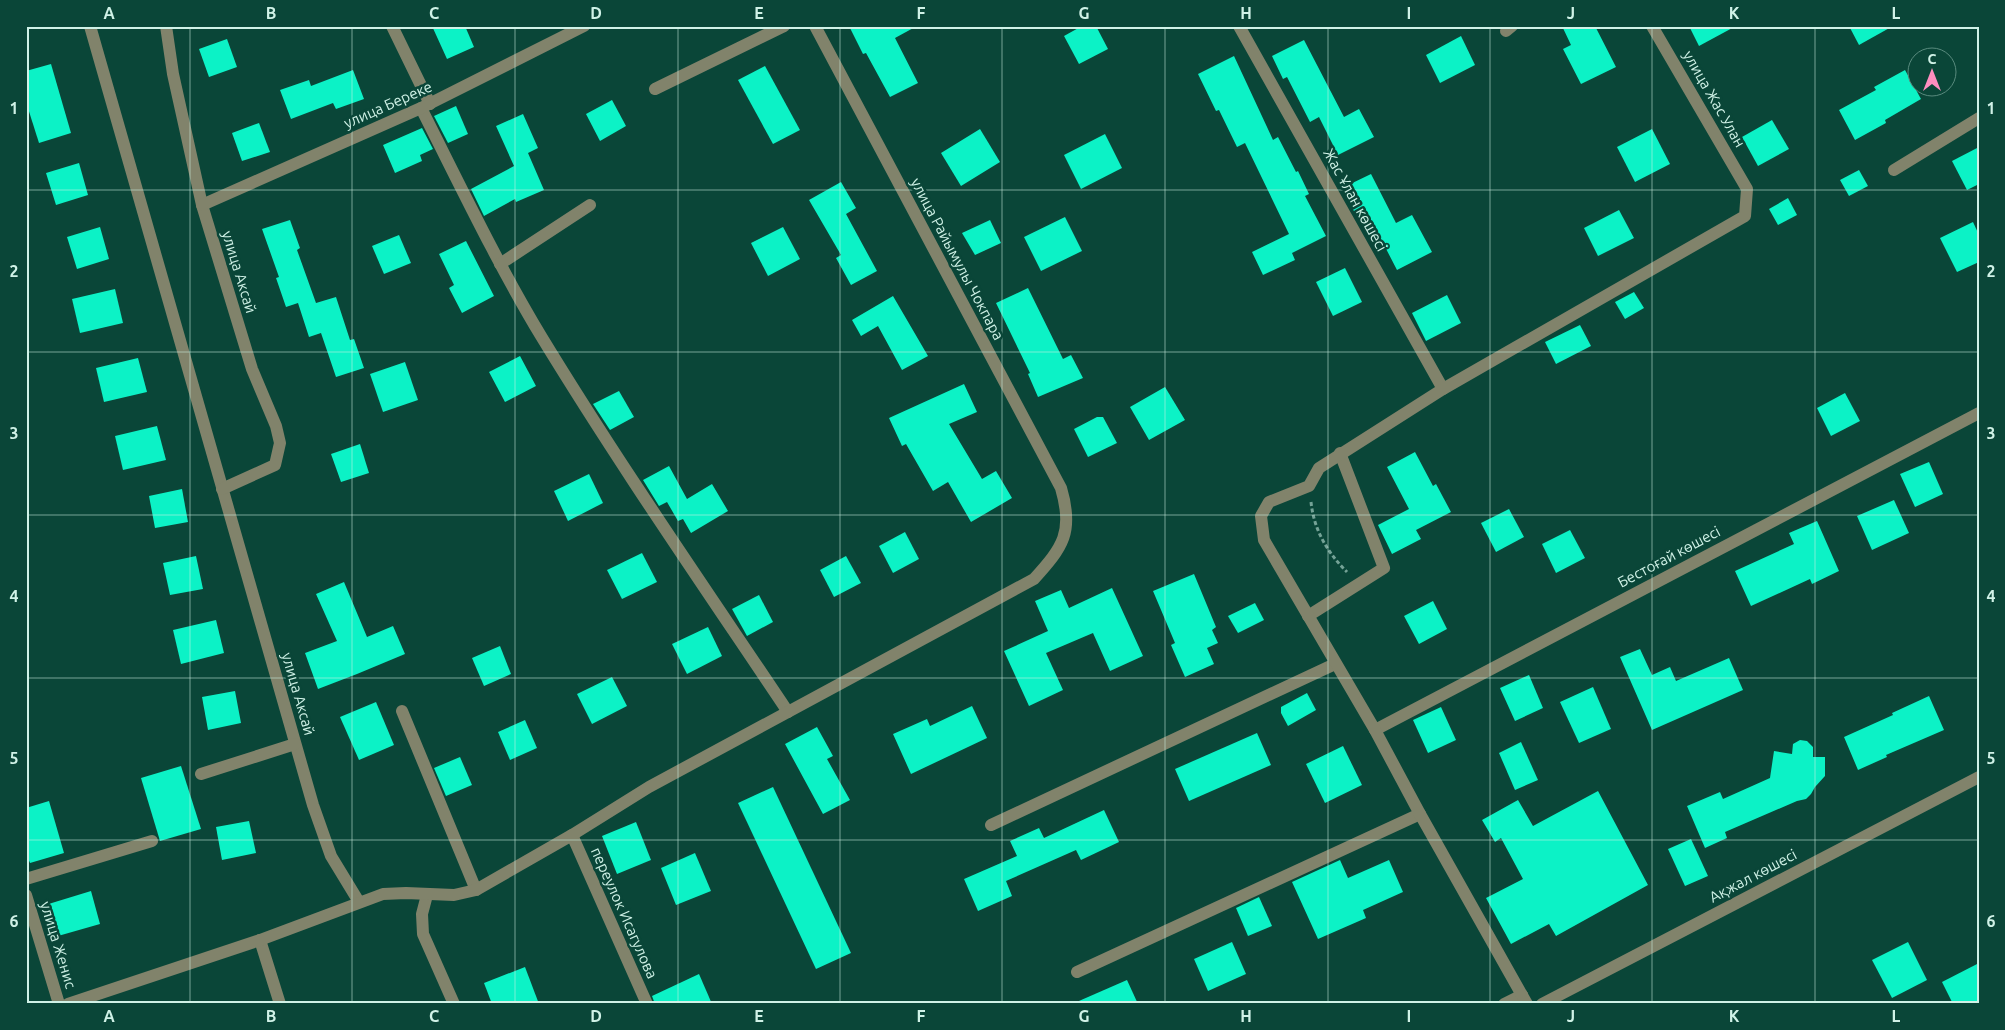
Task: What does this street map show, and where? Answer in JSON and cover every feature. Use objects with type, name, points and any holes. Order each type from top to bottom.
[{"type":"street","name":"улица Аксай","points":[[90,26],[313,806],[331,856],[358,902]]},
{"type":"street","name":"улица Аксай","points":[[166,26],[174,74],[202,205],[252,370],[276,426],[280,443],[275,465],[222,489]]},
{"type":"street","points":[[68,1004],[260,940],[358,902],[384,894],[454,895],[476,890],[572,836],[649,787],[788,712],[610,445],[541,335],[500,264],[426,106],[392,26]]},
{"type":"street","name":"улица Береке","points":[[202,205],[426,106],[584,26]]},
{"type":"street","points":[[655,89],[784,26]]},
{"type":"street","name":"улица Райымулы Чокпара","points":[[788,712],[1034,579],[1055,555],[1064,536],[1067,509],[1060,488],[815,26]]},
{"type":"street","name":"Жас Ұлан көшесі","points":[[1239,26],[1443,389]]},
{"type":"street","name":"улица Жас Улан","points":[[1443,389],[1745,216],[1747,189],[1652,26]]},
{"type":"street","points":[[1894,170],[1979,118]]},
{"type":"street","points":[[500,264],[590,205]]},
{"type":"street","points":[[1443,389],[1319,468],[1309,486],[1269,502],[1261,516],[1264,540],[1375,730],[1524,1000],[1504,1004]]},
{"type":"street","name":"Бестоғай көшесі","points":[[1375,730],[1979,414]]},
{"type":"street","points":[[1308,616],[1384,568],[1340,454]]},
{"type":"street","points":[[990,825],[1335,664]]},
{"type":"street","points":[[402,711],[476,890]]},
{"type":"street","points":[[201,774],[295,744]]},
{"type":"street","name":"Ақжал көшесі","points":[[1542,1004],[1979,777]]},
{"type":"street","points":[[1077,972],[1420,814]]},
{"type":"street","name":"переулок Исагулова","points":[[572,836],[647,1004]]},
{"type":"street","points":[[26,879],[152,841]]},
{"type":"street","name":"улица Женис","points":[[26,895],[59,1004]]},
{"type":"street","points":[[427,895],[422,914],[423,934],[454,1004]]},
{"type":"street","points":[[260,940],[280,1004]]},
{"type":"path","points":[[1309,486],[1313,518],[1323,543],[1336,561],[1360,584]]},
{"type":"building","points":[[432,26],[465,26],[474,47],[447,59]]},
{"type":"building","points":[[849,26],[917,26],[895,38],[918,83],[890,97],[866,53],[863,54]]},
{"type":"building","points":[[1082,26],[1096,26],[1108,49],[1079,64],[1064,36]]},
{"type":"building","points":[[1562,26],[1595,26],[1616,67],[1581,84],[1563,49],[1571,45]]},
{"type":"building","points":[[1689,26],[1736,26],[1699,46]]},
{"type":"building","points":[[1849,26],[1893,26],[1859,45]]},
{"type":"building","points":[[1461,36],[1475,65],[1440,83],[1426,55]]},
{"type":"building","points":[[227,39],[237,67],[209,77],[199,49]]},
{"type":"building","points":[[1304,40],[1344,117],[1359,109],[1374,137],[1338,155],[1319,117],[1310,122],[1287,77],[1283,79],[1272,56]]},
{"type":"building","points":[[1234,56],[1273,140],[1278,137],[1296,172],[1298,171],[1309,194],[1305,196],[1326,236],[1292,253],[1295,260],[1263,275],[1252,252],[1289,234],[1245,143],[1237,147],[1219,110],[1216,111],[1198,74]]},
{"type":"building","points":[[51,64],[71,133],[39,143],[26,102],[26,71]]},
{"type":"building","points":[[765,66],[800,130],[773,144],[738,80]]},
{"type":"building","points":[[353,70],[364,99],[336,109],[333,103],[291,119],[280,90],[309,80],[311,86]]},
{"type":"building","points":[[1905,70],[1908,75],[1908,98],[1921,99],[1885,120],[1886,123],[1855,140],[1839,110],[1876,90],[1874,87]]},
{"type":"building","points":[[612,100],[626,126],[600,141],[586,114]]},
{"type":"building","points":[[456,106],[468,134],[448,143],[434,116]]},
{"type":"building","points":[[523,114],[538,148],[528,153],[544,190],[516,202],[515,199],[484,216],[471,189],[514,166],[496,126]]},
{"type":"building","points":[[1772,120],[1789,149],[1758,166],[1742,137]]},
{"type":"building","points":[[259,123],[270,152],[242,161],[232,133]]},
{"type":"building","points":[[422,128],[433,149],[420,155],[422,161],[395,173],[383,145]]},
{"type":"building","points":[[980,129],[1000,162],[961,186],[941,153]]},
{"type":"building","points":[[1652,129],[1670,164],[1635,182],[1617,147]]},
{"type":"building","points":[[1105,134],[1122,168],[1081,189],[1064,155]]},
{"type":"building","points":[[1979,147],[1979,184],[1967,190],[1952,161]]},
{"type":"building","points":[[79,163],[88,195],[56,205],[46,173]]},
{"type":"building","points":[[1859,170],[1868,186],[1849,196],[1840,180]]},
{"type":"building","points":[[1371,174],[1396,223],[1412,215],[1432,252],[1397,270],[1367,212],[1357,217],[1342,188]]},
{"type":"building","points":[[841,182],[856,208],[846,214],[877,271],[851,285],[836,258],[841,255],[809,200]]},
{"type":"building","points":[[1788,198],[1797,215],[1778,225],[1769,209]]},
{"type":"building","points":[[1619,210],[1634,238],[1598,256],[1584,228]]},
{"type":"building","points":[[1065,217],[1082,251],[1041,271],[1024,237]]},
{"type":"building","points":[[290,220],[300,248],[297,250],[316,303],[336,297],[350,340],[354,339],[364,368],[336,377],[321,333],[309,337],[298,303],[286,307],[276,278],[279,277],[262,229]]},
{"type":"building","points":[[990,220],[1001,243],[975,255],[962,233]]},
{"type":"building","points":[[1973,222],[1979,235],[1979,262],[1957,272],[1940,238]]},
{"type":"building","points":[[100,227],[109,259],[77,269],[67,237]]},
{"type":"building","points":[[783,227],[800,259],[768,276],[751,243]]},
{"type":"building","points":[[399,235],[411,263],[384,274],[372,246]]},
{"type":"building","points":[[466,241],[494,296],[462,313],[449,288],[454,285],[439,254]]},
{"type":"building","points":[[1345,268],[1362,302],[1333,316],[1316,282]]},
{"type":"building","points":[[1028,288],[1063,359],[1071,355],[1083,378],[1038,397],[1028,374],[1030,373],[996,303]]},
{"type":"building","points":[[115,289],[123,323],[80,333],[72,299]]},
{"type":"building","points":[[1634,292],[1644,308],[1625,319],[1615,302]]},
{"type":"building","points":[[1447,295],[1461,323],[1426,341],[1412,313]]},
{"type":"building","points":[[893,296],[928,356],[902,370],[878,326],[861,336],[852,320]]},
{"type":"building","points":[[1580,325],[1591,346],[1556,364],[1545,342]]},
{"type":"building","points":[[520,356],[536,386],[505,402],[489,372]]},
{"type":"building","points":[[138,358],[147,392],[104,402],[96,368]]},
{"type":"building","points":[[405,362],[418,400],[383,412],[370,374]]},
{"type":"building","points":[[964,384],[977,412],[949,424],[982,479],[996,471],[1012,498],[971,522],[948,482],[933,491],[906,444],[902,446],[889,418]]},
{"type":"building","points":[[1165,387],[1185,420],[1149,440],[1130,407]]},
{"type":"building","points":[[619,391],[634,417],[610,430],[593,404]]},
{"type":"building","points":[[1845,393],[1860,421],[1831,436],[1817,408]]},
{"type":"building","points":[[1097,417],[1103,417],[1117,443],[1088,457],[1074,429]]},
{"type":"building","points":[[157,426],[166,460],[123,470],[115,436]]},
{"type":"building","points":[[360,444],[369,473],[341,482],[331,454]]},
{"type":"building","points":[[1415,452],[1433,486],[1436,484],[1451,512],[1416,530],[1421,539],[1392,554],[1378,525],[1409,509],[1387,467]]},
{"type":"building","points":[[1929,462],[1943,494],[1915,507],[1900,474]]},
{"type":"building","points":[[669,466],[687,499],[712,484],[728,511],[691,533],[683,519],[678,521],[667,502],[659,506],[643,480]]},
{"type":"building","points":[[589,474],[603,503],[568,521],[554,491]]},
{"type":"building","points":[[182,489],[188,522],[155,528],[149,496]]},
{"type":"building","points":[[1894,500],[1909,533],[1872,550],[1857,516]]},
{"type":"building","points":[[1509,509],[1524,537],[1496,552],[1481,523]]},
{"type":"building","points":[[1817,521],[1839,571],[1812,584],[1810,579],[1751,606],[1735,571],[1794,544],[1789,533]]},
{"type":"building","points":[[1570,530],[1585,558],[1556,573],[1542,544]]},
{"type":"building","points":[[905,532],[919,559],[893,573],[879,546]]},
{"type":"building","points":[[642,553],[657,582],[622,599],[607,570]]},
{"type":"building","points":[[196,556],[203,589],[170,595],[163,563]]},
{"type":"building","points":[[846,556],[861,583],[834,597],[820,570]]},
{"type":"building","points":[[1194,574],[1216,627],[1212,630],[1218,643],[1207,648],[1214,664],[1185,677],[1171,645],[1175,643],[1153,591]]},
{"type":"building","points":[[344,582],[367,637],[393,626],[405,654],[318,689],[305,653],[337,641],[316,594]]},
{"type":"building","points":[[1112,588],[1143,656],[1110,671],[1093,633],[1046,653],[1063,690],[1029,706],[1004,651],[1048,631],[1035,601],[1061,590],[1069,608]]},
{"type":"building","points":[[759,595],[773,622],[747,636],[732,609]]},
{"type":"building","points":[[1433,601],[1447,629],[1419,644],[1404,616]]},
{"type":"building","points":[[1255,603],[1264,620],[1238,633],[1228,616]]},
{"type":"building","points":[[216,620],[224,653],[181,664],[173,630]]},
{"type":"building","points":[[708,627],[722,656],[687,674],[672,644]]},
{"type":"building","points":[[500,646],[511,674],[484,686],[472,658]]},
{"type":"building","points":[[1640,649],[1652,675],[1670,667],[1676,681],[1729,658],[1743,690],[1652,730],[1620,657]]},
{"type":"building","points":[[1529,675],[1543,708],[1515,721],[1500,688]]},
{"type":"building","points":[[612,677],[627,706],[592,724],[577,694]]},
{"type":"building","points":[[1593,687],[1611,729],[1579,743],[1560,702]]},
{"type":"building","points":[[235,691],[241,723],[208,730],[202,697]]},
{"type":"building","points":[[1307,693],[1316,710],[1288,726],[1281,713],[1281,707]]},
{"type":"building","points":[[1929,696],[1944,730],[1886,755],[1887,757],[1858,770],[1844,737]]},
{"type":"building","points":[[376,702],[394,745],[359,760],[340,717]]},
{"type":"building","points":[[972,706],[987,738],[911,774],[893,734],[927,719],[930,726]]},
{"type":"building","points":[[1441,707],[1456,740],[1428,753],[1413,720]]},
{"type":"building","points":[[525,720],[537,748],[510,760],[498,732]]},
{"type":"building","points":[[817,727],[833,756],[827,759],[850,800],[823,814],[785,744]]},
{"type":"building","points":[[1257,733],[1271,765],[1189,801],[1175,769]]},
{"type":"building","points":[[1800,740],[1807,741],[1813,747],[1813,757],[1825,757],[1825,776],[1811,794],[1806,799],[1797,801],[1725,832],[1727,838],[1705,848],[1687,806],[1720,792],[1723,799],[1770,778],[1774,751],[1792,754],[1793,744]]},
{"type":"building","points":[[1521,742],[1538,780],[1515,790],[1499,753]]},
{"type":"building","points":[[1343,746],[1362,785],[1325,803],[1306,764]]},
{"type":"building","points":[[460,757],[472,785],[446,796],[434,768]]},
{"type":"building","points":[[181,766],[201,829],[160,841],[141,778]]},
{"type":"building","points":[[773,787],[851,953],[816,969],[738,803]]},
{"type":"building","points":[[1598,791],[1648,885],[1556,936],[1549,924],[1511,944],[1486,898],[1523,879],[1501,838],[1495,842],[1482,820],[1518,800],[1533,826]]},
{"type":"building","points":[[49,801],[64,853],[30,863],[26,853],[26,808]]},
{"type":"building","points":[[1104,810],[1119,842],[1081,860],[1076,850],[1006,881],[1012,896],[978,911],[964,879],[1017,856],[1010,841],[1039,828],[1044,838]]},
{"type":"building","points":[[249,821],[256,853],[222,860],[216,827]]},
{"type":"building","points":[[636,822],[651,860],[617,874],[602,836]]},
{"type":"building","points":[[1691,839],[1708,876],[1685,886],[1668,849]]},
{"type":"building","points":[[695,853],[711,891],[676,905],[661,868]]},
{"type":"building","points":[[1340,860],[1348,878],[1389,860],[1403,892],[1363,910],[1366,918],[1318,939],[1292,882]]},
{"type":"building","points":[[91,891],[100,924],[51,938],[42,906]]},
{"type":"building","points":[[1259,897],[1272,926],[1248,936],[1236,908]]},
{"type":"building","points":[[1232,942],[1246,974],[1208,991],[1194,959]]},
{"type":"building","points":[[1908,942],[1927,980],[1892,998],[1872,960]]},
{"type":"building","points":[[1979,963],[1979,1004],[1953,1004],[1942,982]]},
{"type":"building","points":[[525,967],[539,1004],[492,1004],[484,983]]},
{"type":"building","points":[[699,974],[712,1004],[655,1004],[652,996]]},
{"type":"building","points":[[1127,980],[1138,1004],[1072,1004]]}]
